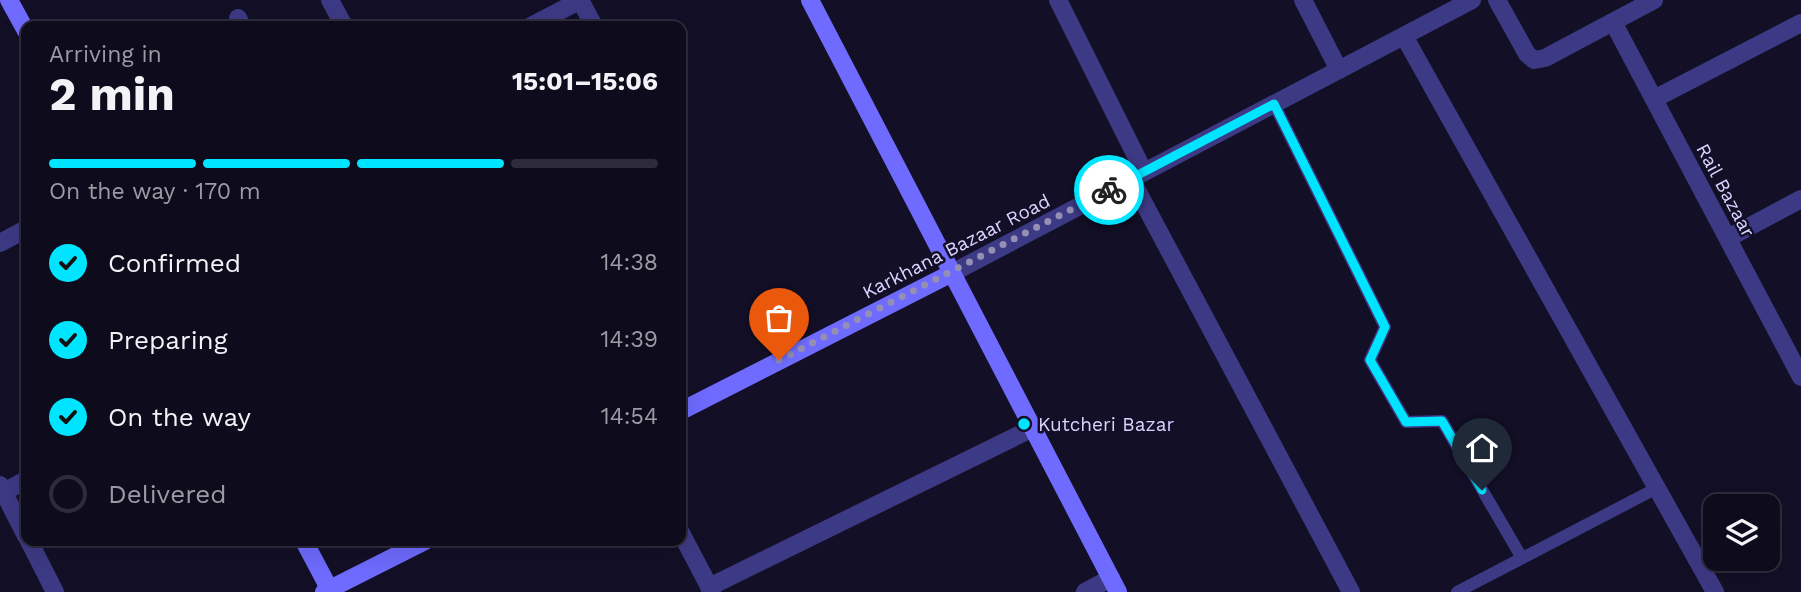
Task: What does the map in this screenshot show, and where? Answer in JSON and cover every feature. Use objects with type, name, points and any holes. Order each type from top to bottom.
[{"type":"main road","points":[[9,0],[21,22]]},
{"type":"main road","points":[[810,0],[1115,585]]},
{"type":"main road","name":"Karkhana Bazaar Road","points":[[686,408],[952,273]]},
{"type":"main road","points":[[306,546],[328,591],[415,546]]},
{"type":"street","points":[[330,0],[341,21]]},
{"type":"street","points":[[541,21],[581,0],[592,21]]},
{"type":"street","points":[[1058,0],[1138,176],[1351,592]]},
{"type":"street","points":[[1303,0],[1339,70]]},
{"type":"street","name":"Karkhana Bazaar Road","points":[[952,273],[1472,0]]},
{"type":"street","points":[[1497,0],[1527,54],[1535,60],[1654,0]]},
{"type":"street","name":"Rail Bazaar","points":[[1613,22],[1800,375]]},
{"type":"street","points":[[1654,99],[1801,23]]},
{"type":"street","points":[[1404,36],[1715,592]]},
{"type":"street","points":[[1728,238],[1801,199]]},
{"type":"street","points":[[0,243],[21,232]]},
{"type":"street","points":[[686,543],[710,590],[1033,428]]},
{"type":"street","points":[[21,482],[1,490],[21,527]]},
{"type":"street","points":[[32,546],[55,592]]},
{"type":"street","points":[[1085,592],[1115,585]]},
{"type":"lane","points":[[1274,104],[1385,327],[1370,360],[1406,422],[1442,421],[1522,558]]},
{"type":"lane","points":[[1457,592],[1657,488]]},
{"type":"way so far","points":[[779,360],[1109,190]]},
{"type":"place","name":"Kutcheri Bazar","points":[[1024,424]]},
{"type":"route","points":[[1109,190],[1274,104],[1385,327],[1370,360],[1406,422],[1442,421],[1482,490]]}]
